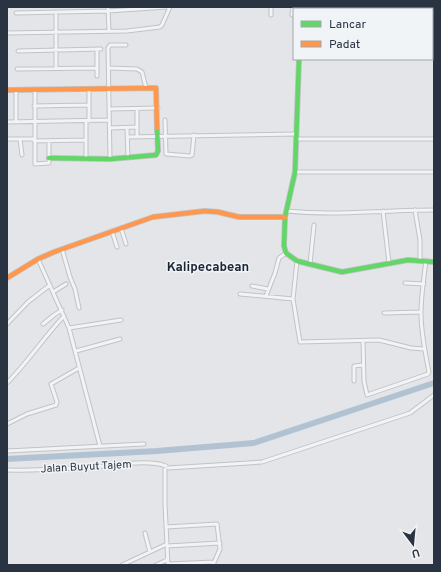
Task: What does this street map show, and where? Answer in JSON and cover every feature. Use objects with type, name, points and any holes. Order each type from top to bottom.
[{"type":"street","points":[[16,13],[167,7]]},
{"type":"street","points":[[7,33],[127,31],[160,27],[170,7]]},
{"type":"street","points":[[271,7],[271,15]]},
{"type":"street","points":[[292,15],[293,7]]},
{"type":"street","points":[[300,8],[310,7]]},
{"type":"street","points":[[108,9],[109,31]]},
{"type":"street","points":[[56,12],[56,68]]},
{"type":"street","points":[[110,159],[109,46],[126,45]]},
{"type":"street","points":[[18,51],[99,49],[97,76]]},
{"type":"street","points":[[299,60],[295,172],[285,217],[284,246],[286,253],[297,261],[345,272],[408,260],[434,262]]},
{"type":"street","points":[[17,69],[97,68]]},
{"type":"street","points":[[109,68],[140,70],[142,72],[146,88]]},
{"type":"street","points":[[7,90],[156,88],[166,154],[190,156],[193,154],[194,135]]},
{"type":"street","points":[[35,89],[35,164],[48,164],[49,141]]},
{"type":"street","points":[[86,158],[89,89]]},
{"type":"street","points":[[16,90],[16,122]]},
{"type":"street","points":[[34,106],[89,105]]},
{"type":"street","points":[[137,108],[137,136]]},
{"type":"street","points":[[109,109],[158,108]]},
{"type":"street","points":[[7,122],[109,120]]},
{"type":"street","points":[[49,158],[110,159],[156,155],[165,120]]},
{"type":"street","points":[[110,128],[137,127]]},
{"type":"street","points":[[128,128],[128,158]]},
{"type":"street","points":[[128,137],[194,135],[434,139]]},
{"type":"street","points":[[7,139],[49,141],[86,140]]},
{"type":"street","points":[[20,139],[22,155]]},
{"type":"street","points":[[295,172],[434,172]]},
{"type":"street","points":[[363,341],[364,381],[366,394],[368,395],[428,374],[429,372],[424,349],[421,312],[424,284],[423,260],[414,210]]},
{"type":"street","points":[[287,211],[334,214],[434,210]]},
{"type":"street","points":[[7,278],[38,259],[62,249],[163,215],[205,211],[218,212],[239,217],[285,217]]},
{"type":"street","points":[[383,211],[389,263]]},
{"type":"street","points":[[310,264],[314,225]]},
{"type":"street","points":[[121,228],[126,244]]},
{"type":"street","points":[[112,231],[117,247]]},
{"type":"street","points":[[62,249],[75,289],[79,308]]},
{"type":"street","points":[[266,296],[279,258],[286,253]]},
{"type":"street","points":[[38,259],[69,328],[100,446]]},
{"type":"street","points":[[297,261],[293,299],[300,342],[385,341],[411,348],[424,349]]},
{"type":"street","points":[[53,292],[66,284]]},
{"type":"street","points":[[405,284],[424,284]]},
{"type":"street","points":[[7,324],[28,302],[50,285]]},
{"type":"street","points":[[252,286],[268,289]]},
{"type":"street","points":[[240,294],[293,299]]},
{"type":"street","points":[[43,324],[62,310]]},
{"type":"street","points":[[384,313],[421,312]]},
{"type":"street","points":[[7,383],[21,369],[51,329],[64,316]]},
{"type":"street","points":[[69,328],[121,320]]},
{"type":"street","points":[[76,351],[120,339]]},
{"type":"street","points":[[354,381],[354,366],[364,365]]},
{"type":"street","points":[[7,424],[27,414],[56,405],[57,402],[51,384],[79,368]]},
{"type":"street","name":"Jalan Buyut Tajem","points":[[7,470],[51,470],[129,464],[158,464],[166,467],[262,462],[410,413],[434,395]]},
{"type":"street","points":[[7,451],[144,444]]},
{"type":"street","points":[[166,467],[166,527],[168,563]]},
{"type":"street","points":[[156,565],[168,563],[213,563],[220,549],[217,524],[166,527]]},
{"type":"street","points":[[145,532],[150,552]]},
{"type":"street","points":[[122,565],[167,545],[220,543]]},
{"type":"waterway","points":[[7,459],[157,451],[254,443],[434,383]]},
{"type":"traffic: fast","points":[[299,60],[295,172],[285,217],[284,246],[286,253],[297,261],[342,272],[408,260],[434,262]]},
{"type":"traffic: fast","points":[[49,158],[110,159],[156,155],[158,151],[157,128]]},
{"type":"traffic: slow","points":[[7,90],[156,88],[157,128]]},
{"type":"traffic: slow","points":[[7,278],[38,259],[54,252],[153,217],[205,211],[218,212],[239,217],[285,217]]},
{"type":"district","name":"Kalipecabean","points":[[208,268]]}]
